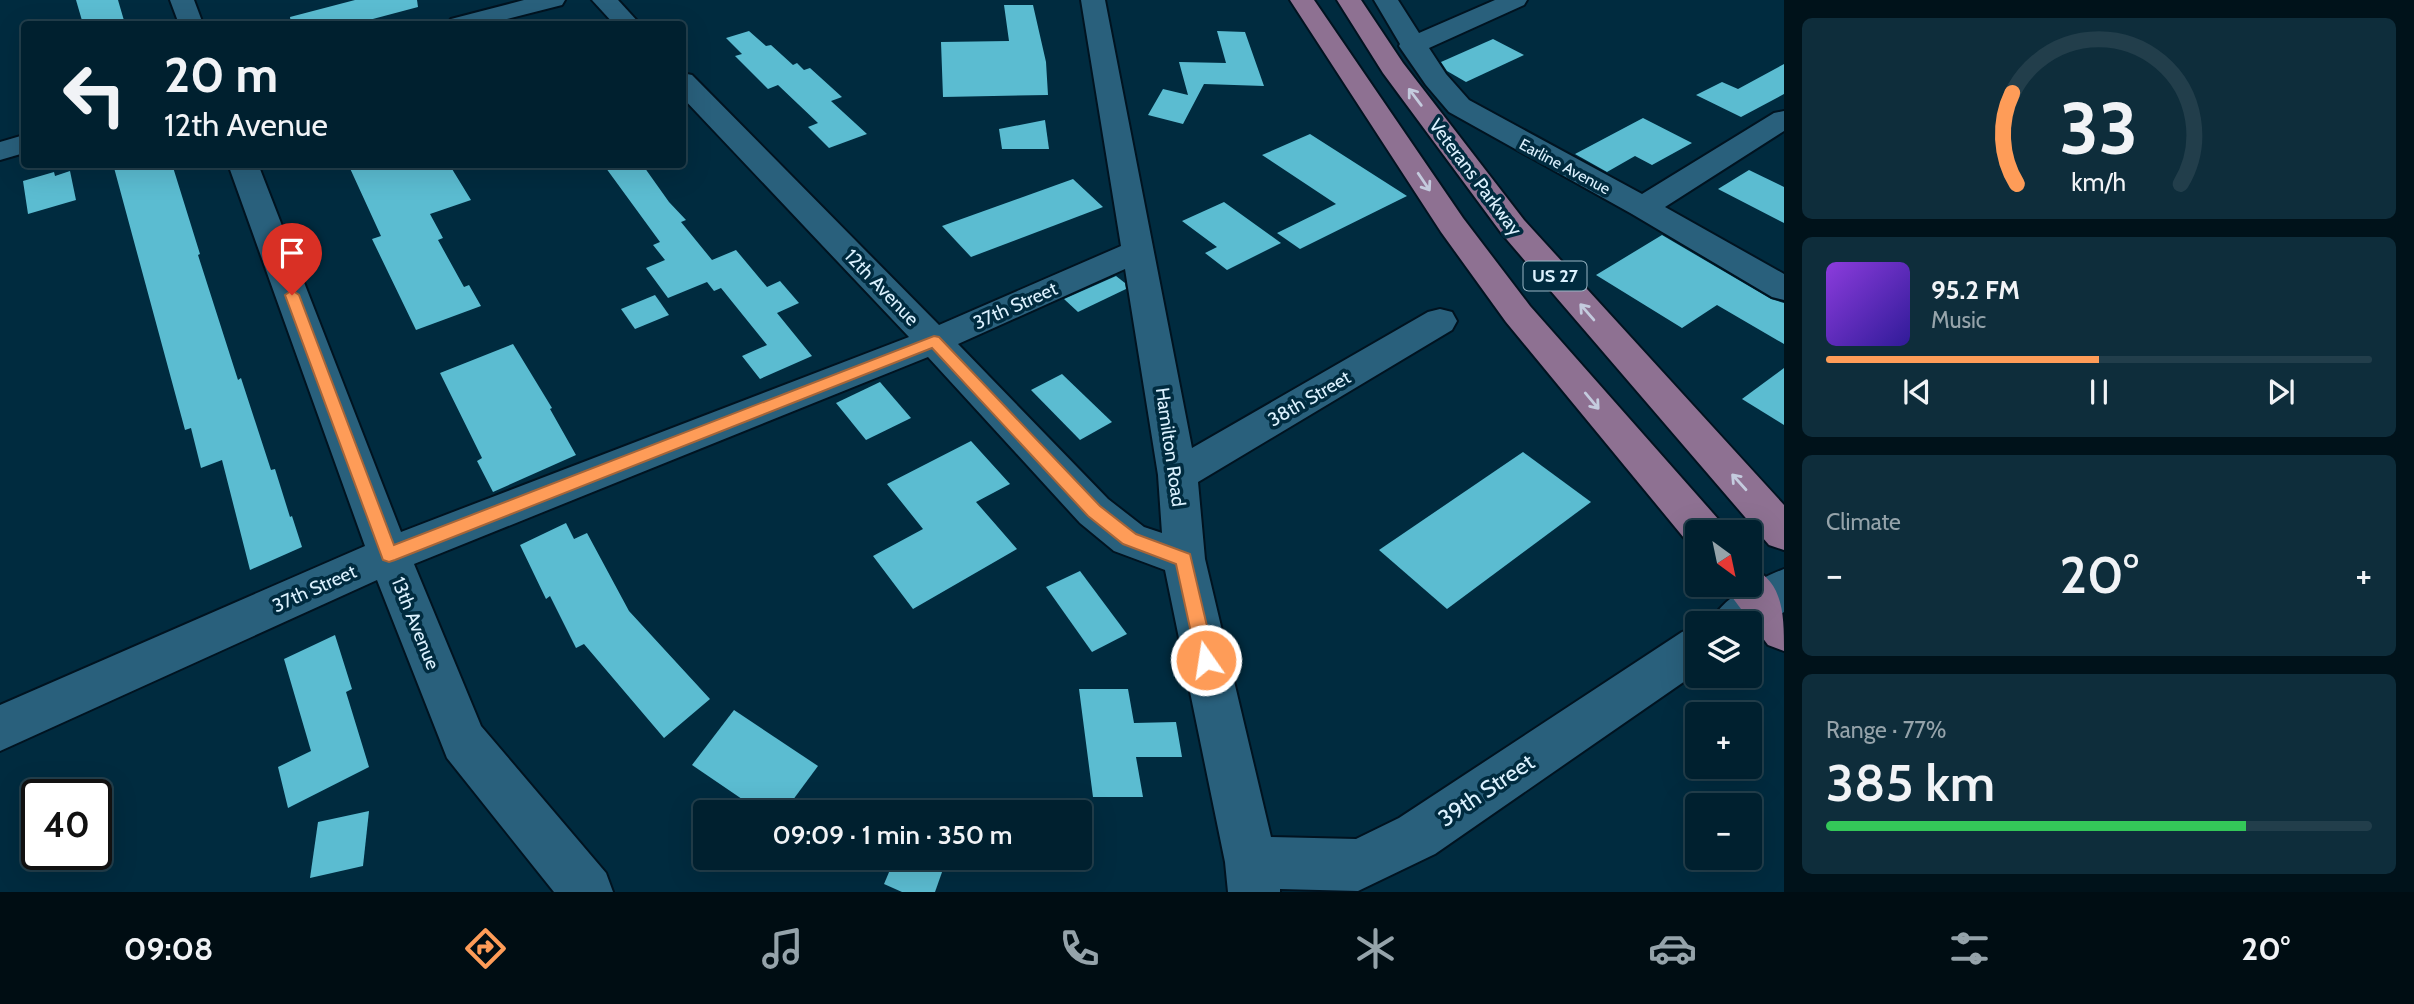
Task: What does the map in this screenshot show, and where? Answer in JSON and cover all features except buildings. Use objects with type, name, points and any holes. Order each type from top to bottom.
[{"type":"main road","name":"US 27","points":[[1302,0],[1379,119],[1518,314],[1694,520]]},
{"type":"main road","name":"Veterans Parkway","points":[[1349,0],[1392,67],[1513,228],[1784,533]]},
{"type":"street","points":[[182,0],[190,21]]},
{"type":"street","points":[[472,21],[553,0]]},
{"type":"street","points":[[604,0],[624,21]]},
{"type":"street","name":"Hamilton Road","points":[[1093,0],[1178,475],[1184,559],[1252,877]]},
{"type":"street","name":"Earline Avenue","points":[[1386,0],[1412,46],[1435,79],[1459,106],[1498,130],[1643,207],[1784,289]]},
{"type":"street","points":[[1412,46],[1514,0]]},
{"type":"street","name":"12th Avenue","points":[[686,85],[1094,511],[1129,539],[1184,559]]},
{"type":"street","points":[[1643,207],[1784,119]]},
{"type":"street","points":[[0,151],[21,145]]},
{"type":"street","name":"13th Avenue","points":[[244,168],[389,555],[464,742],[587,892]]},
{"type":"street","name":"37th Street","points":[[0,728],[389,555],[934,341],[1138,251]]},
{"type":"street","name":"38th Street","points":[[1178,475],[1440,321]]},
{"type":"street","name":"39th Street","points":[[1252,877],[1357,865],[1417,836],[1685,655]]},
{"type":"route","points":[[292,295],[389,555],[934,341],[1094,511],[1129,539],[1184,559],[1206,660]]}]
